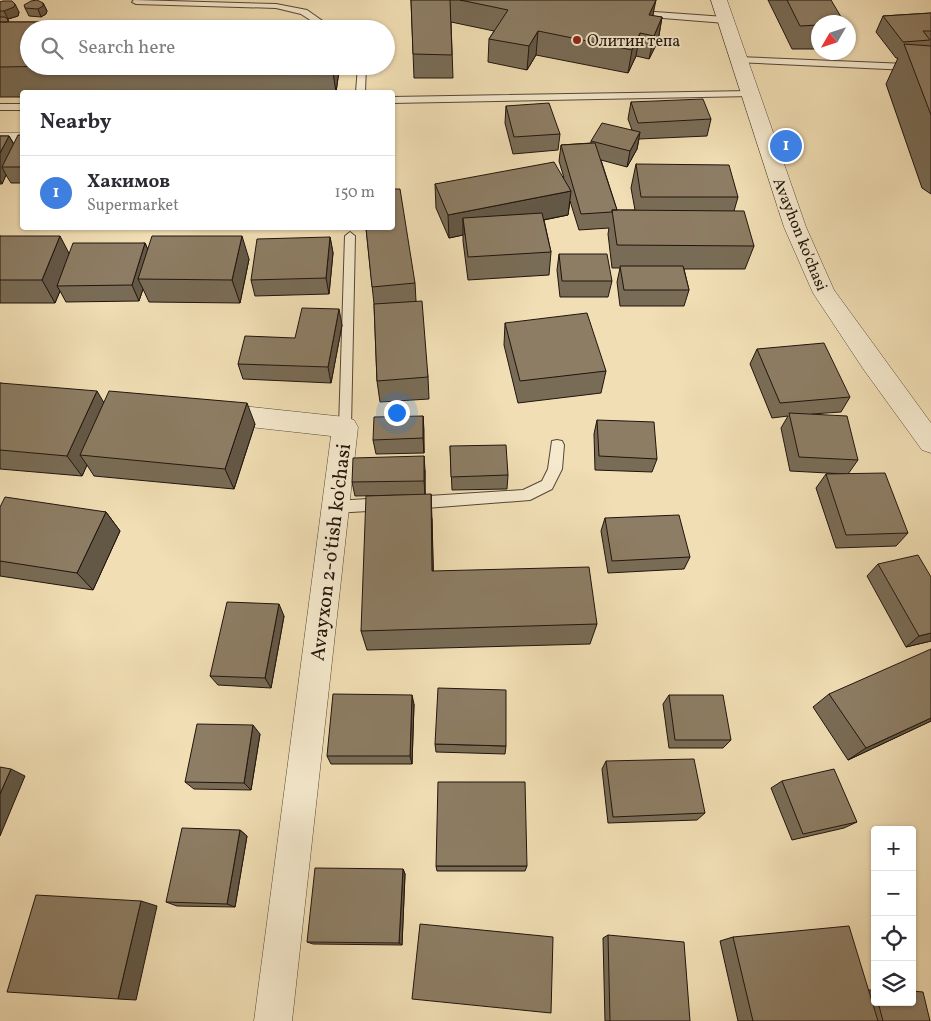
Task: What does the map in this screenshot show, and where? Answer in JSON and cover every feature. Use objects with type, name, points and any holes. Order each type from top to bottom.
[{"type":"street","name":"Avayhon ko'chasi","points":[[722,10],[795,227],[824,293],[857,343],[931,443]]},
{"type":"street","points":[[0,139],[20,139]]},
{"type":"street","name":"Avayxon 2-o'tish ko'chasi","points":[[188,411],[346,427],[273,1021]]},
{"type":"lane","points":[[136,2],[276,6],[305,9],[319,20]]},
{"type":"lane","points":[[632,12],[658,17],[722,10]]},
{"type":"lane","points":[[738,60],[922,66],[931,68]]},
{"type":"lane","points":[[361,90],[362,75]]},
{"type":"lane","points":[[395,100],[750,94]]},
{"type":"lane","points":[[0,107],[20,106]]},
{"type":"lane","points":[[346,427],[350,236]]},
{"type":"lane","points":[[335,508],[525,496],[547,485],[555,469],[557,445]]},
{"type":"building","points":[[37,0],[43,3],[43,6],[38,9],[25,8],[24,5]]},
{"type":"building","points":[[411,0],[450,0],[452,55],[413,54]]},
{"type":"building","points":[[460,0],[656,0],[649,15],[662,17],[654,36],[640,33],[632,50],[538,31],[529,46],[489,39],[508,10]]},
{"type":"building","points":[[787,0],[831,0],[840,15],[811,15],[811,25],[800,26]]},
{"type":"building","points":[[12,1],[15,4],[14,7],[0,11],[0,2]]},
{"type":"building","points":[[931,13],[931,31],[923,31],[930,40],[903,42],[883,16]]},
{"type":"building","points":[[0,17],[5,17],[8,20],[7,22],[0,22]]},
{"type":"building","points":[[0,22],[20,22],[20,67],[0,67]]},
{"type":"building","points":[[904,44],[931,46],[931,115]]},
{"type":"building","points":[[703,99],[711,119],[638,123],[631,102]]},
{"type":"building","points":[[549,103],[560,134],[514,137],[506,106]]},
{"type":"building","points":[[602,123],[640,132],[630,151],[591,141]]},
{"type":"building","points":[[18,135],[20,135],[20,167],[2,167]]},
{"type":"building","points":[[0,136],[9,136],[0,153]]},
{"type":"building","points":[[595,143],[617,210],[581,214],[561,145]]},
{"type":"building","points":[[554,162],[571,191],[448,215],[435,184]]},
{"type":"building","points":[[636,164],[729,165],[738,197],[641,197]]},
{"type":"building","points":[[395,189],[400,189],[415,283],[372,287],[366,230],[395,230]]},
{"type":"building","points":[[612,210],[744,211],[754,246],[617,245]]},
{"type":"building","points":[[542,213],[551,252],[468,257],[463,218]]},
{"type":"building","points":[[0,236],[60,236],[42,280],[0,280]]},
{"type":"building","points":[[152,236],[242,236],[232,280],[138,279]]},
{"type":"building","points":[[330,237],[326,278],[251,280],[257,239]]},
{"type":"building","points":[[73,243],[145,243],[132,285],[57,286]]},
{"type":"building","points":[[559,254],[607,254],[612,281],[562,281]]},
{"type":"building","points":[[620,266],[683,266],[689,290],[624,290]]},
{"type":"building","points":[[422,301],[428,377],[377,381],[374,304]]},
{"type":"building","points":[[302,308],[339,309],[328,367],[238,364],[245,336],[295,338]]},
{"type":"building","points":[[587,313],[606,371],[520,381],[505,323]]},
{"type":"building","points":[[824,343],[850,397],[780,403],[757,349]]},
{"type":"building","points":[[0,383],[97,391],[67,456],[0,450]]},
{"type":"building","points":[[109,391],[247,403],[225,469],[80,455]]},
{"type":"building","points":[[789,413],[847,416],[858,460],[799,457]]},
{"type":"building","points":[[423,416],[423,438],[373,440],[374,417]]},
{"type":"building","points":[[597,420],[654,422],[657,459],[599,456]]},
{"type":"building","points":[[506,445],[508,475],[451,477],[450,446]]},
{"type":"building","points":[[424,456],[424,481],[352,482],[353,458]]},
{"type":"building","points":[[885,473],[908,533],[846,535],[826,474]]},
{"type":"building","points":[[431,494],[432,571],[589,567],[597,624],[361,631],[366,496]]},
{"type":"building","points":[[5,497],[106,512],[77,573],[0,561],[0,507]]},
{"type":"building","points":[[679,515],[690,557],[612,561],[605,518]]},
{"type":"building","points":[[918,555],[931,577],[931,633],[919,636],[878,564]]},
{"type":"building","points":[[227,602],[279,604],[265,678],[210,676]]},
{"type":"building","points":[[931,649],[931,718],[866,748],[829,694]]},
{"type":"building","points":[[438,688],[506,690],[506,746],[435,744]]},
{"type":"building","points":[[333,694],[412,695],[410,756],[327,756]]},
{"type":"building","points":[[669,695],[723,695],[731,740],[675,740]]},
{"type":"building","points":[[197,724],[253,725],[244,783],[185,782]]},
{"type":"building","points":[[694,759],[705,813],[613,817],[606,761]]},
{"type":"building","points":[[0,767],[11,769],[0,794]]},
{"type":"building","points":[[834,769],[857,822],[803,834],[782,781]]},
{"type":"building","points":[[438,782],[525,782],[527,866],[436,866]]},
{"type":"building","points":[[182,828],[240,830],[227,904],[166,902]]},
{"type":"building","points":[[315,868],[403,869],[399,943],[307,942]]},
{"type":"building","points":[[36,895],[141,901],[118,999],[7,992]]},
{"type":"building","points":[[420,924],[553,937],[551,1013],[412,999]]},
{"type":"building","points":[[849,926],[871,998],[871,1006],[873,1006],[878,1021],[753,1021],[733,937]]},
{"type":"building","points":[[608,935],[684,942],[690,1021],[610,1021]]},
{"type":"building","points":[[916,991],[923,992],[930,1021],[883,1021],[879,1006],[916,1006]]},
{"type":"place","name":"Олитин тепа","points":[[577,40]]},
{"type":"place","name":"Хакимов","points":[[786,146]]}]
